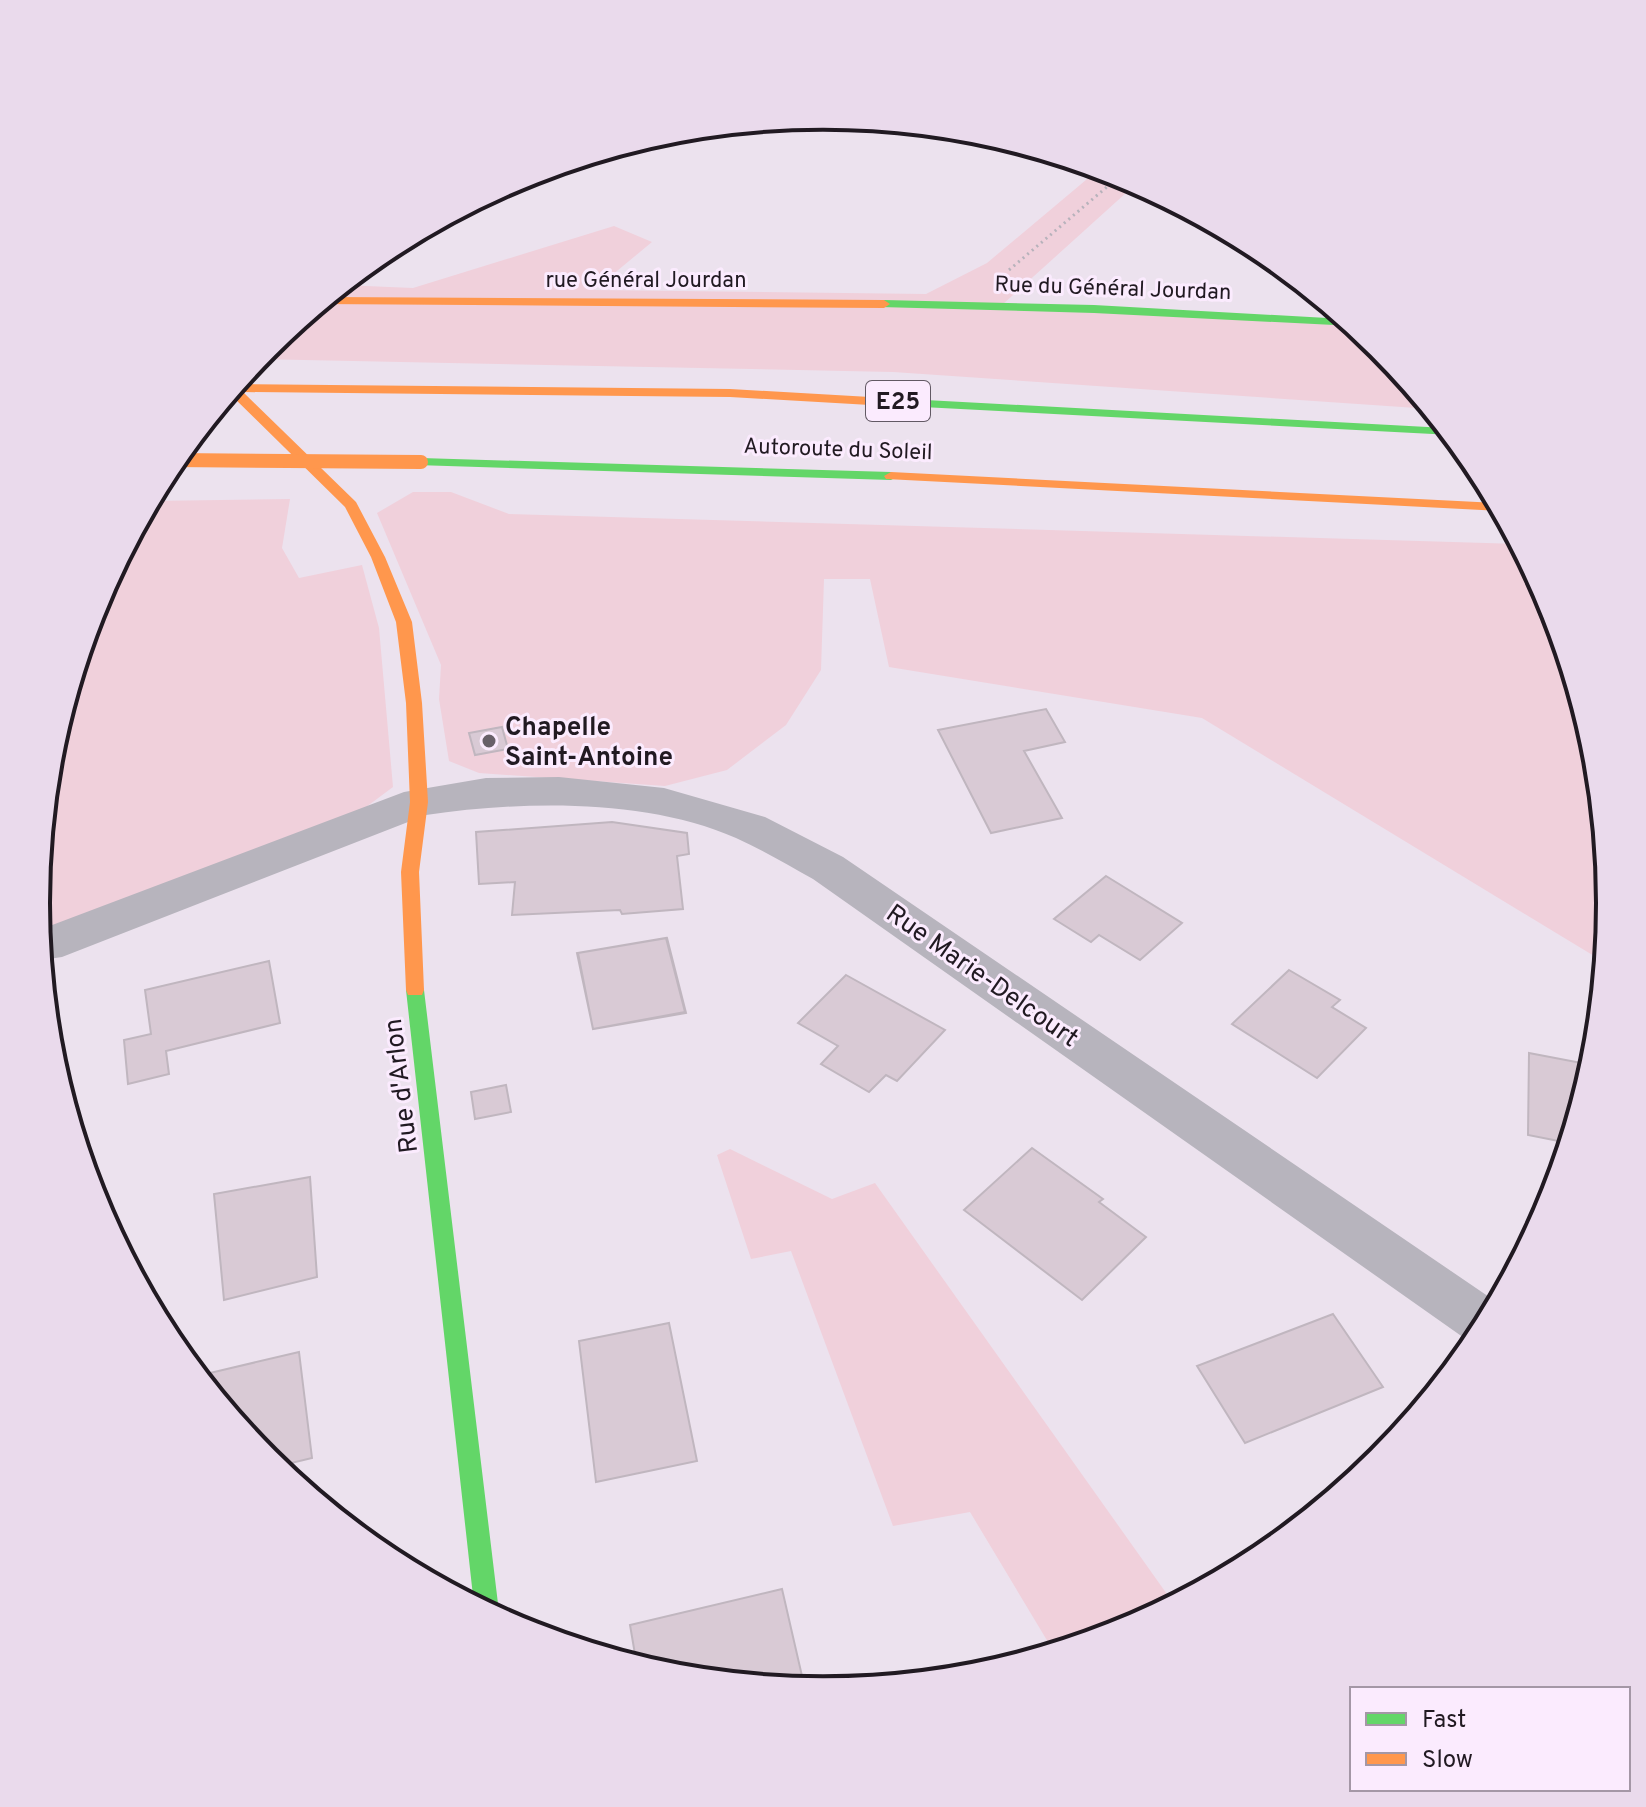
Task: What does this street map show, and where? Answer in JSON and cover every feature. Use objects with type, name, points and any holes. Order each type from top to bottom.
[{"type":"main road","name":"rue Général Jourdan","points":[[338,301],[969,305]]},
{"type":"main road","name":"Rue du Général Jourdan","points":[[969,305],[1111,309],[1333,322]]},
{"type":"main road","name":"Autoroute du Soleil","points":[[246,389],[730,393],[1435,431]]},
{"type":"main road","name":"Rue d'Arlon","points":[[240,397],[351,505],[378,557],[404,622],[414,703],[419,802],[410,872],[411,958],[485,1599]]},
{"type":"main road","name":"Autoroute du Soleil","points":[[190,460],[744,468],[1094,483],[1485,506]]},
{"type":"street","name":"Rue Marie-Delcourt","points":[[52,943],[419,802],[486,792],[559,791],[664,802],[750,827],[828,868],[1476,1317]]},
{"type":"path","points":[[969,305],[1109,185]]},
{"type":"shaded area","points":[[1088,178],[1127,192],[1002,305],[1333,322],[1370,357],[1415,408],[893,372],[274,359],[358,286],[413,288],[614,226],[652,242],[594,290],[926,294],[987,263]]},
{"type":"shaded area","points":[[413,492],[451,492],[509,514],[1506,544],[1555,655],[1581,753],[1594,853],[1594,956],[1202,718],[889,667],[870,579],[824,579],[821,670],[786,725],[727,770],[665,786],[479,773],[449,761],[439,699],[441,665],[377,513]]},
{"type":"shaded area","points":[[290,499],[282,548],[299,578],[362,565],[379,628],[393,787],[354,816],[52,942],[52,853],[57,803],[76,703],[109,608],[164,501]]},
{"type":"shaded area","points":[[730,1149],[832,1199],[875,1183],[1168,1595],[1119,1618],[1048,1642],[970,1512],[893,1526],[791,1251],[751,1259],[717,1155]]},
{"type":"building","points":[[1046,709],[1065,742],[1024,751],[1062,818],[991,833],[938,730]]},
{"type":"building","name":"Chapelle Saint-Antoine","points":[[502,727],[508,749],[475,755],[469,733]]},
{"type":"building","points":[[612,822],[687,833],[689,854],[677,856],[683,909],[622,914],[620,910],[512,915],[515,882],[479,884],[476,832]]},
{"type":"building","points":[[1106,876],[1182,923],[1140,960],[1099,935],[1091,942],[1054,919]]},
{"type":"building","points":[[666,938],[685,1012],[593,1029],[577,953]]},
{"type":"building","points":[[667,938],[686,1013],[593,1029],[578,953]]},
{"type":"building","points":[[269,961],[280,1023],[166,1051],[169,1074],[128,1084],[124,1040],[151,1034],[145,990]]},
{"type":"building","points":[[1289,970],[1340,1000],[1332,1007],[1366,1028],[1317,1078],[1232,1024]]},
{"type":"building","points":[[846,975],[945,1030],[897,1081],[886,1075],[869,1092],[821,1064],[838,1046],[798,1023]]},
{"type":"building","points":[[1529,1053],[1579,1063],[1558,1141],[1528,1135]]},
{"type":"building","points":[[506,1085],[511,1112],[475,1119],[471,1092]]},
{"type":"building","points":[[1032,1148],[1103,1199],[1099,1202],[1146,1237],[1082,1300],[964,1210]]},
{"type":"building","points":[[310,1177],[317,1277],[224,1300],[214,1194]]},
{"type":"building","points":[[1333,1314],[1383,1387],[1245,1443],[1197,1366]]},
{"type":"building","points":[[669,1323],[697,1461],[596,1482],[579,1341]]},
{"type":"building","points":[[299,1352],[312,1458],[290,1463],[209,1373]]},
{"type":"building","points":[[782,1589],[802,1676],[722,1670],[635,1653],[630,1625]]},
{"type":"traffic: fast","points":[[884,304],[1094,309],[1333,322]]},
{"type":"traffic: fast","points":[[870,401],[1435,431]]},
{"type":"traffic: fast","points":[[421,462],[891,476]]},
{"type":"traffic: fast","points":[[415,990],[486,1599]]},
{"type":"traffic: slow","points":[[338,301],[884,304]]},
{"type":"traffic: slow","points":[[247,388],[730,393],[870,401]]},
{"type":"traffic: slow","points":[[240,397],[351,505],[378,557],[404,622],[414,703],[419,802],[410,872],[415,990]]},
{"type":"traffic: slow","points":[[190,460],[421,462]]},
{"type":"traffic: slow","points":[[891,476],[1486,506]]},
{"type":"place","name":"Chapelle Saint-Antoine","points":[[489,741]]}]
